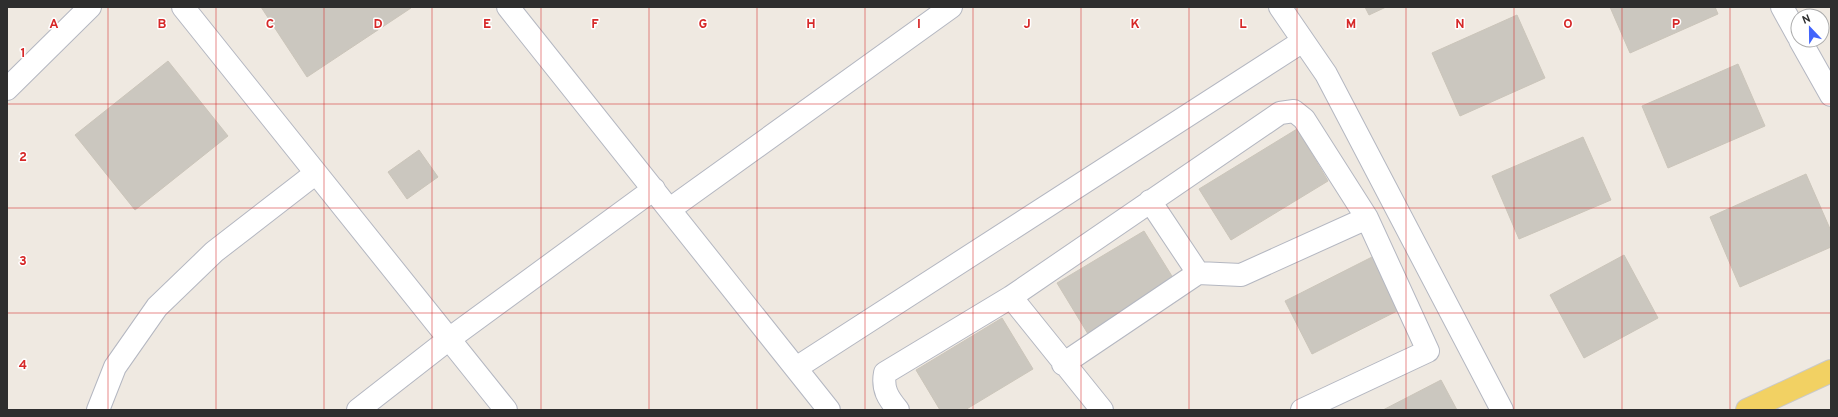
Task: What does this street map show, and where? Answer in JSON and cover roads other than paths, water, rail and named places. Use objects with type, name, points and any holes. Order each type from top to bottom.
[{"type":"main road","points":[[1748,410],[1831,371]]},
{"type":"street","points":[[7,89],[90,7]]},
{"type":"street","points":[[182,7],[506,410]]},
{"type":"street","points":[[508,7],[829,410]]},
{"type":"street","points":[[670,209],[951,7]]},
{"type":"street","points":[[1280,7],[1326,74],[1502,410]]},
{"type":"street","points":[[1782,7],[1790,22]]},
{"type":"street","points":[[796,368],[1303,41]]},
{"type":"street","points":[[1805,48],[1831,95]]},
{"type":"street","points":[[898,410],[889,400],[883,385],[885,374],[1011,297],[1280,113],[1294,111],[1304,119],[1367,218],[1428,351],[1302,410]]},
{"type":"street","points":[[98,410],[115,367],[157,307],[214,252],[316,173]]},
{"type":"street","points":[[358,410],[449,339],[654,189]]},
{"type":"street","points":[[1150,201],[1198,273]]},
{"type":"street","points":[[1063,364],[1198,273],[1241,275],[1367,218]]},
{"type":"street","points":[[1011,297],[1063,364],[1102,410]]}]
